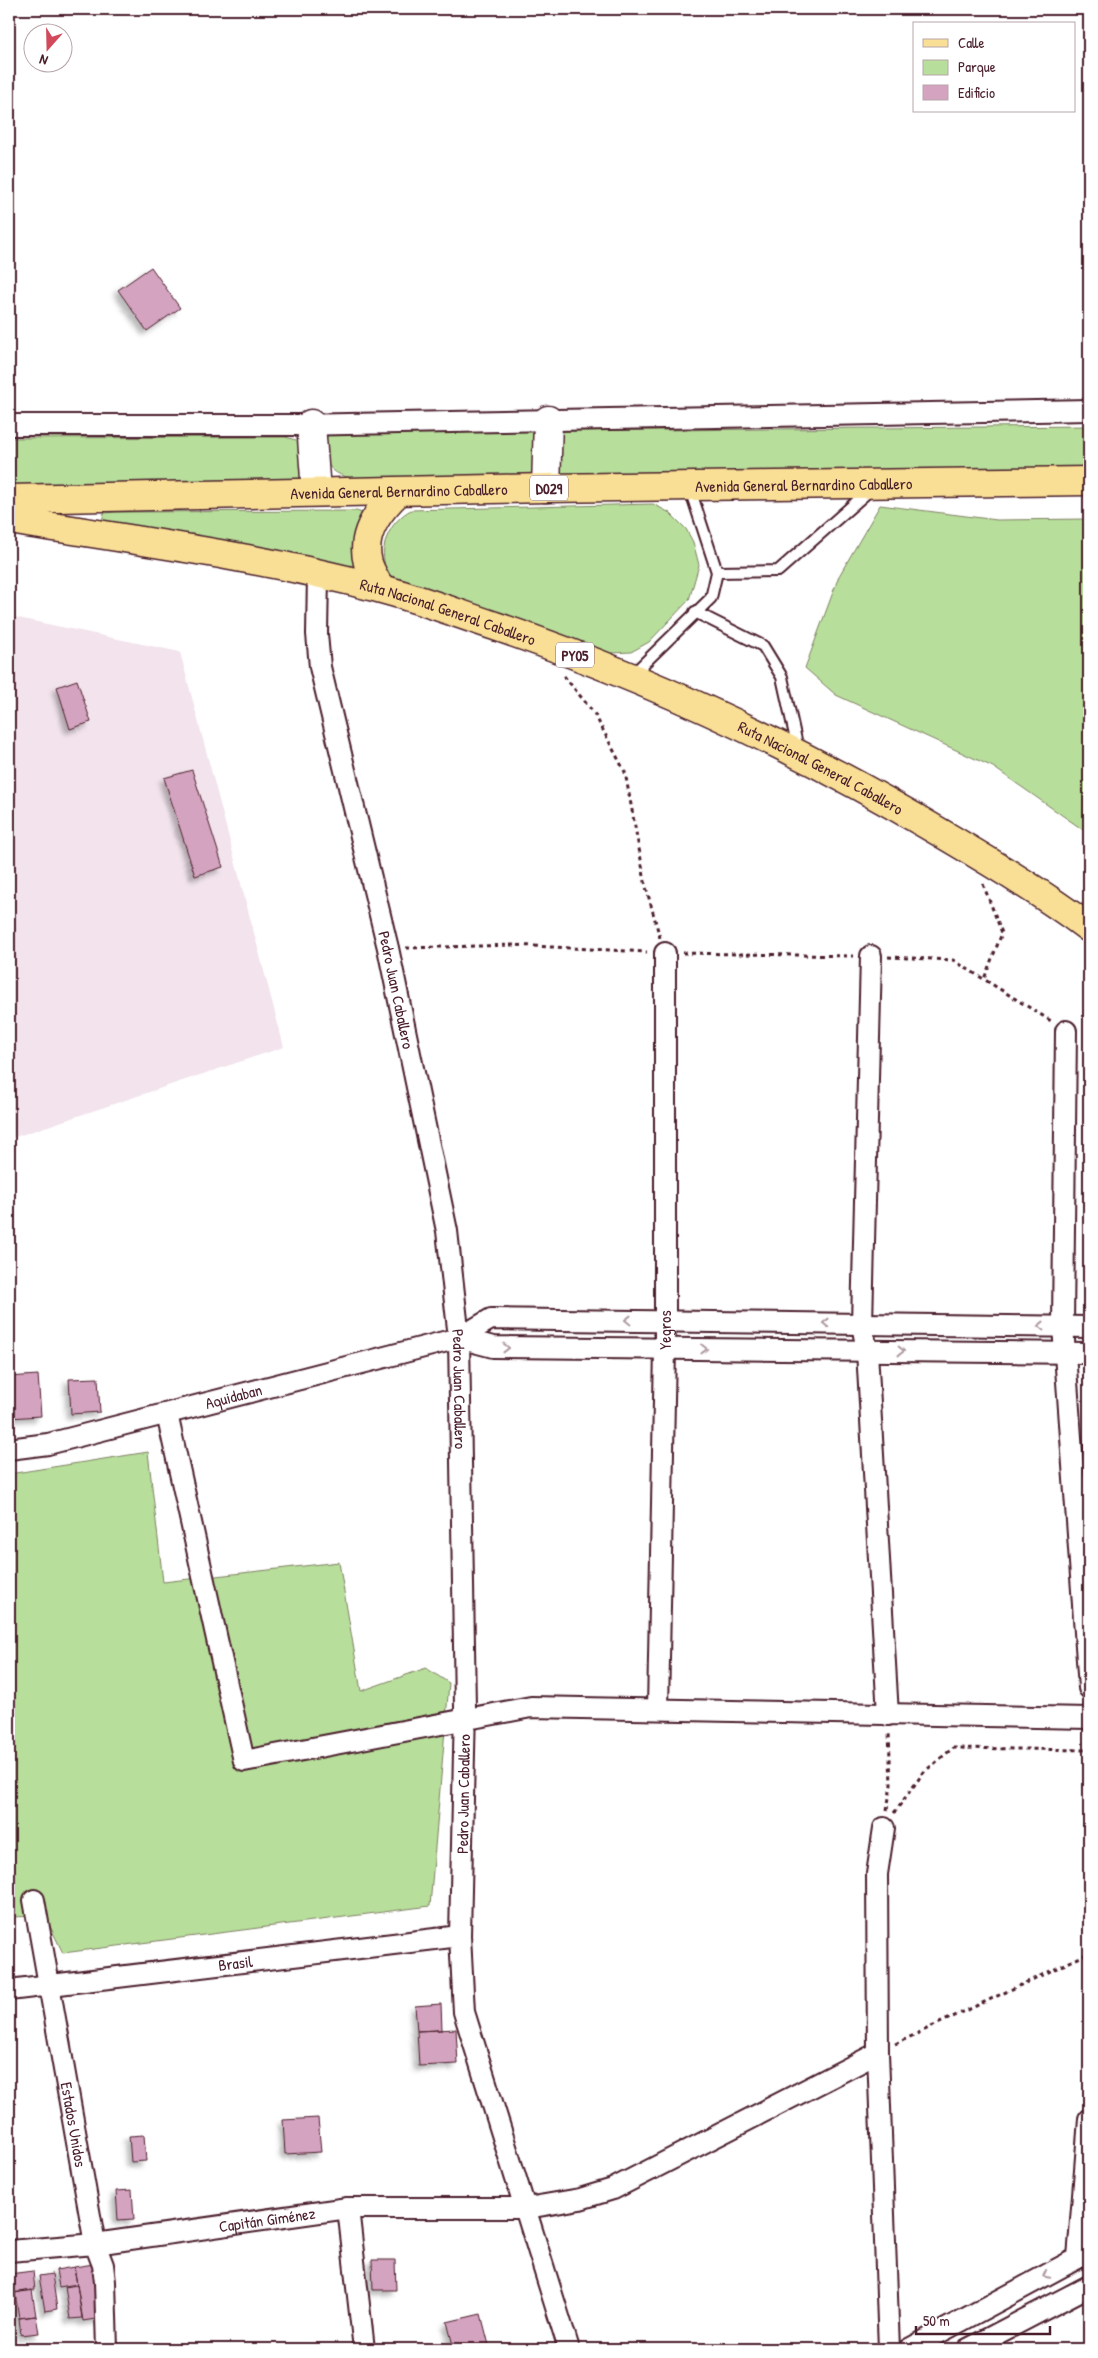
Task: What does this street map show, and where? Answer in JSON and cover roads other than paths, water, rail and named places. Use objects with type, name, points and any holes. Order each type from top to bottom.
[{"type":"main road","points":[[546,488],[548,420]]},
{"type":"main road","points":[[311,424],[316,492]]},
{"type":"main road","name":"Avenida General Bernardino Caballero","points":[[9,499],[316,492],[397,493],[546,488],[1089,481]]},
{"type":"main road","points":[[380,588],[368,562],[368,536],[378,511],[397,493]]},
{"type":"main road","name":"Ruta Nacional General Caballero","points":[[9,520],[193,548],[380,588],[548,644],[630,676],[712,712],[799,754],[891,803],[970,850],[1089,928]]},
{"type":"street","points":[[9,425],[311,424],[1089,410]]},
{"type":"street","name":"Pedro Juan Caballero","points":[[318,574],[317,634],[320,667],[388,948],[447,1231],[459,1338],[465,1719],[460,1936],[464,2012],[527,2208],[556,2311],[569,2349]]},
{"type":"street","name":"Yegros","points":[[658,1709],[666,1349],[664,953]]},
{"type":"street","points":[[871,956],[862,1324],[867,1351],[888,1715]]},
{"type":"street","points":[[1066,1031],[1063,1326],[1089,1688]]},
{"type":"street","points":[[459,1338],[491,1319],[1089,1327]]},
{"type":"street","points":[[459,1338],[493,1348],[1089,1353]]},
{"type":"street","name":"Aquidaban","points":[[9,1449],[48,1444],[459,1338]]},
{"type":"street","points":[[167,1414],[244,1761],[531,1706],[1089,1718]]},
{"type":"street","points":[[884,1828],[877,1874],[878,2053],[889,2349]]},
{"type":"street","name":"Estados Unidos","points":[[34,1900],[51,1986],[95,2244],[103,2265],[107,2349]]},
{"type":"street","name":"Brasil","points":[[9,1990],[460,1936]]},
{"type":"street","name":"Capitán Giménez","points":[[9,2252],[95,2244],[348,2208],[527,2208],[580,2198],[613,2189],[878,2053]]},
{"type":"street","points":[[909,2349],[1084,2255],[1089,2119]]},
{"type":"street","points":[[348,2208],[364,2349]]},
{"type":"street","points":[[968,2349],[1089,2286]]},
{"type":"lane","points":[[717,572],[778,571],[876,484]]},
{"type":"lane","points":[[630,676],[711,598],[717,572],[690,487]]},
{"type":"lane","points":[[695,612],[762,646],[782,677],[799,754]]}]
